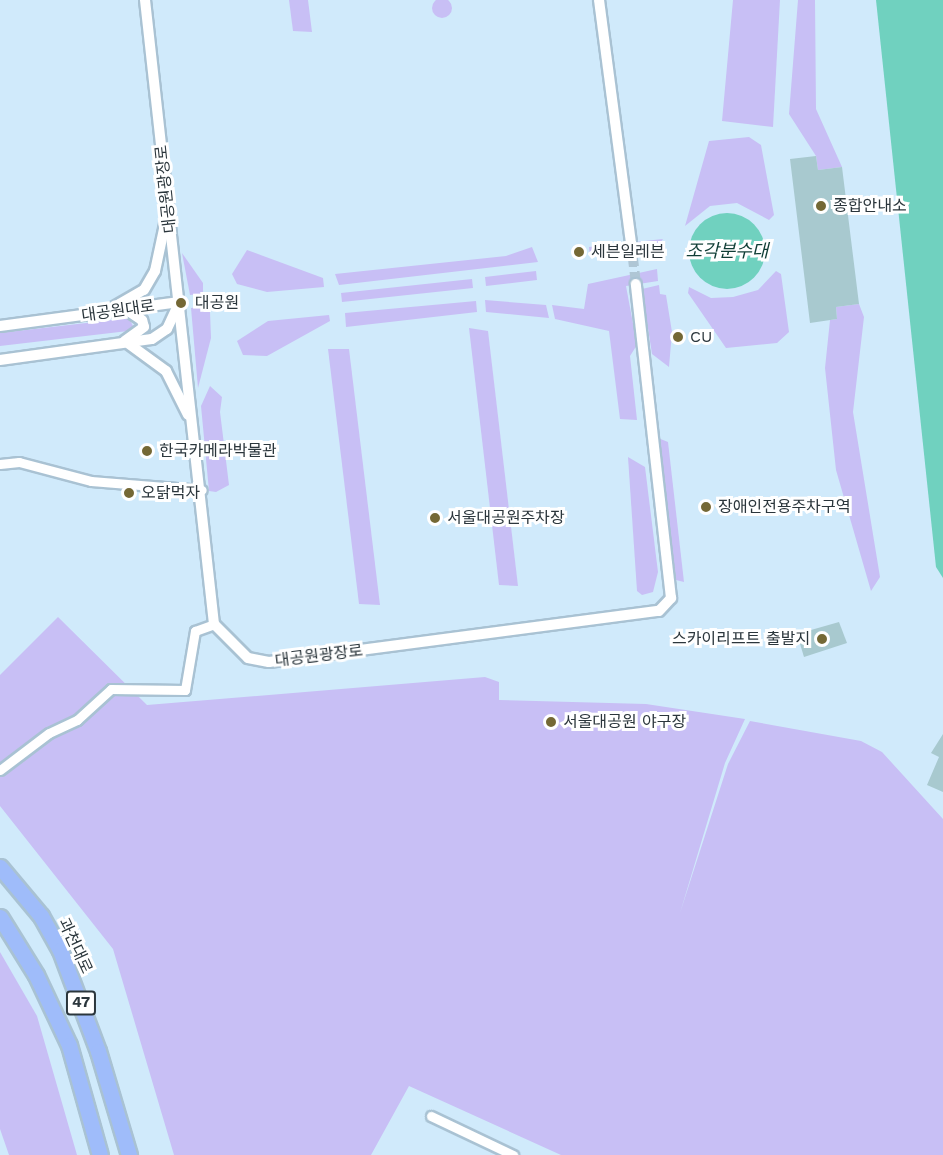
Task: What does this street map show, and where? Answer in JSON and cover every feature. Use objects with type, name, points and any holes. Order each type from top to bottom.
[{"type":"highway","name":"과천대로","points":[[0,867],[41,916],[60,950],[98,1051],[129,1155]]},
{"type":"highway","name":"47","points":[[0,917],[36,975],[69,1045],[100,1155]]},
{"type":"street","name":"대공원광장로","points":[[146,0],[168,209],[202,490],[214,624],[248,658],[268,662],[659,611],[671,598],[636,284]]},
{"type":"street","points":[[599,0],[631,243]]},
{"type":"street","points":[[92,315],[144,290],[155,271],[168,209]]},
{"type":"street","name":"대공원대로","points":[[0,326],[180,302]]},
{"type":"street","name":"대공원대로","points":[[0,360],[129,345],[167,329],[180,302]]},
{"type":"street","points":[[112,348],[144,327],[142,320],[124,308]]},
{"type":"street","points":[[129,345],[166,371],[178,388],[195,433]]},
{"type":"street","points":[[0,464],[19,462],[91,481],[202,490]]},
{"type":"street","points":[[0,770],[49,733],[77,720],[111,689],[185,690],[195,631],[214,624]]},
{"type":"street","points":[[431,1116],[513,1155]]},
{"type":"shaded area","points":[[438,-2],[446,-2],[452,4],[452,12],[446,18],[438,18],[432,12],[432,4]]},
{"type":"shaded area","points":[[289,0],[308,0],[312,32],[293,31]]},
{"type":"shaded area","points":[[733,0],[780,0],[773,127],[722,121]]},
{"type":"shaded area","points":[[798,0],[815,0],[816,109],[842,167],[818,170],[816,156],[789,114]]},
{"type":"shaded area","points":[[749,137],[761,145],[774,215],[769,220],[737,203],[710,206],[685,226],[709,141]]},
{"type":"shaded area","points":[[663,239],[655,250],[590,257],[589,247]]},
{"type":"shaded area","points":[[532,247],[538,262],[339,285],[335,274],[506,256]]},
{"type":"shaded area","points":[[247,250],[323,278],[324,287],[267,292],[237,284],[232,274]]},
{"type":"shaded area","points":[[182,253],[203,283],[203,294],[190,295]]},
{"type":"shaded area","points":[[657,269],[658,281],[626,286],[637,345],[630,356],[637,420],[620,419],[609,331],[555,319],[552,305],[584,309],[588,284]]},
{"type":"shaded area","points":[[536,271],[537,280],[486,286],[485,277]]},
{"type":"shaded area","points":[[776,271],[781,274],[789,332],[777,343],[726,348],[688,293],[689,287],[711,298],[733,297],[758,290]]},
{"type":"shaded area","points":[[472,279],[473,288],[342,302],[341,293]]},
{"type":"shaded area","points":[[659,285],[660,294],[666,295],[672,332],[669,367],[652,354],[642,289]]},
{"type":"shaded area","points":[[485,300],[546,305],[549,318],[486,312]]},
{"type":"shaded area","points":[[476,301],[477,312],[346,327],[345,313]]},
{"type":"shaded area","points":[[859,304],[864,317],[853,412],[880,577],[871,591],[836,470],[825,368],[830,320],[837,319],[836,307]]},
{"type":"shaded area","points":[[204,306],[210,312],[211,338],[198,388],[191,308]]},
{"type":"shaded area","points":[[329,315],[330,321],[267,356],[243,355],[237,341],[268,321]]},
{"type":"shaded area","points":[[129,318],[134,328],[128,331],[0,346],[0,333]]},
{"type":"shaded area","points":[[469,328],[488,331],[518,586],[499,585]]},
{"type":"shaded area","points":[[328,349],[349,349],[380,605],[359,604]]},
{"type":"shaded area","points":[[210,386],[222,397],[220,412],[229,485],[216,492],[209,491],[201,406]]},
{"type":"shaded area","points":[[658,438],[668,442],[684,582],[676,580]]},
{"type":"shaded area","points":[[628,457],[645,467],[658,572],[653,592],[642,595],[637,591]]},
{"type":"shaded area","points":[[58,617],[147,705],[485,677],[499,682],[499,700],[646,704],[745,719],[725,763],[680,913],[728,764],[750,721],[861,741],[882,752],[943,819],[943,1155],[561,1155],[409,1086],[371,1155],[174,1155],[113,949],[0,806],[0,675]]},
{"type":"shaded area","points":[[0,952],[37,1016],[77,1155],[9,1155],[0,1129]]},
{"type":"water","points":[[876,0],[943,0],[943,578],[936,567]]},
{"type":"water","name":"조각분수대","points":[[720,213],[734,213],[748,219],[759,230],[765,244],[762,266],[754,278],[734,289],[720,289],[706,283],[695,272],[689,258],[689,244],[695,230],[706,219]]},
{"type":"building","name":"종합안내소","points":[[816,156],[818,170],[842,167],[859,304],[836,307],[837,319],[810,323],[790,159]]},
{"type":"building","name":"스카이리프트 출발지","points":[[839,622],[847,643],[804,657],[797,634]]},
{"type":"building","points":[[943,734],[943,792],[927,785],[939,757],[931,753]]},
{"type":"tunnel","points":[[631,242],[636,284]]},
{"type":"place","name":"종합안내소","points":[[821,206]]},
{"type":"place","name":"세븐일레븐","points":[[579,252]]},
{"type":"place","name":"대공원","points":[[181,303]]},
{"type":"place","name":"CU","points":[[678,337]]},
{"type":"place","name":"한국카메라박물관","points":[[147,451]]},
{"type":"place","name":"오닭먹자","points":[[129,493]]},
{"type":"place","name":"장애인전용주차구역","points":[[706,507]]},
{"type":"place","name":"서울대공원주차장","points":[[435,518]]},
{"type":"place","name":"스카이리프트 출발지","points":[[822,639]]},
{"type":"place","name":"서울대공원 야구장","points":[[551,722]]}]
